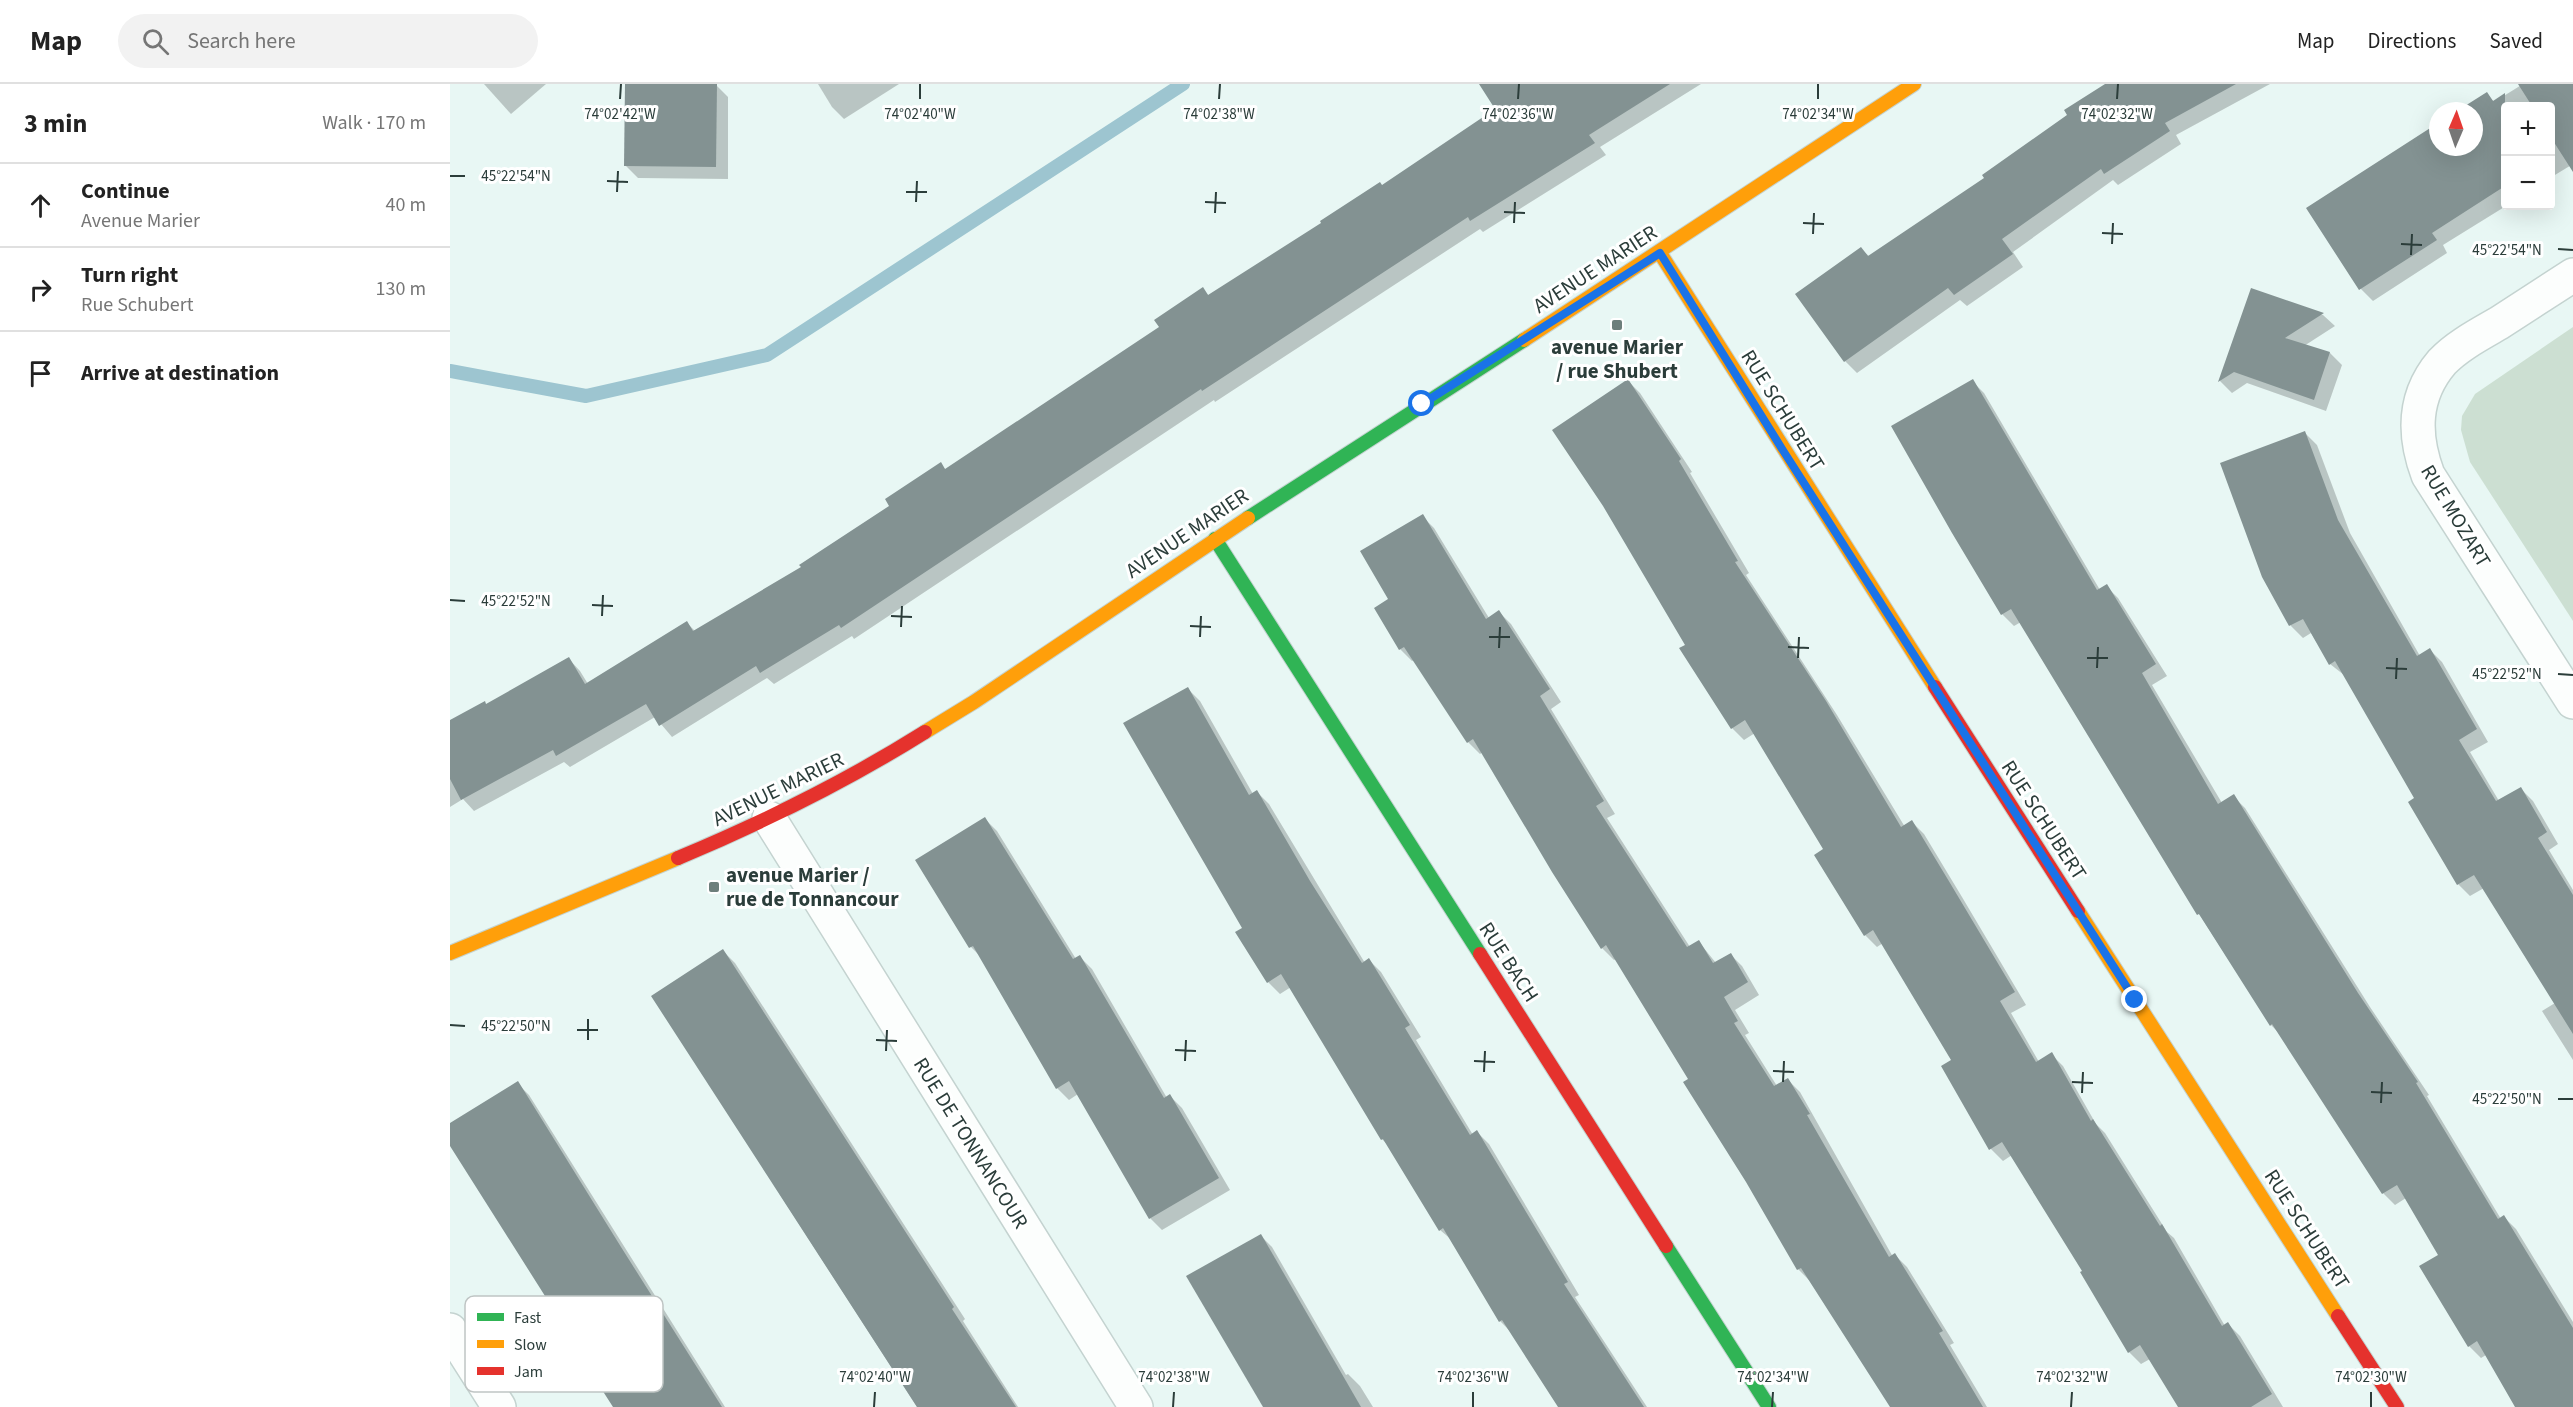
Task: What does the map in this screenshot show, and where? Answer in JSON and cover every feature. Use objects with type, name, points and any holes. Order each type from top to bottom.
[{"type":"street","name":"AVENUE MARIER","points":[[450,953],[676,860],[769,818],[861,772],[974,702],[1215,539],[1660,253],[1914,84]]},
{"type":"street","name":"RUE SCHUBERT","points":[[1660,253],[1784,452],[2397,1407]]},
{"type":"street","name":"RUE MOZART","points":[[2573,275],[2465,344],[2443,362],[2428,384],[2418,408],[2416,432],[2428,475],[2573,702]]},
{"type":"street","name":"RUE BACH","points":[[1215,539],[1769,1407]]},
{"type":"street","name":"RUE DE TONNANCOUR","points":[[769,818],[1136,1407]]},
{"type":"street","points":[[450,1330],[465,1354]]},
{"type":"street","points":[[489,1392],[499,1407]]},
{"type":"green space","points":[[2573,327],[2573,621],[2470,462],[2461,430],[2462,416],[2475,394]]},
{"type":"building","points":[[625,84],[717,84],[716,167],[624,166]]},
{"type":"building","points":[[1479,84],[1670,84],[1589,135],[1595,143],[1470,221],[1468,217],[1202,391],[1201,389],[841,628],[839,625],[760,673],[756,666],[659,726],[646,704],[556,756],[553,750],[461,800],[450,779],[450,720],[485,701],[486,704],[569,657],[585,684],[687,621],[693,631],[801,567],[799,565],[889,506],[885,499],[941,462],[945,469],[1159,327],[1154,320],[1203,287],[1208,295],[1321,223],[1320,221],[1380,182],[1382,185],[1495,109]]},
{"type":"building","points":[[2105,84],[2236,84],[2165,123],[2170,131],[2104,174],[2101,169],[2002,239],[2013,254],[1954,295],[1948,288],[1844,362],[1795,294],[1861,247],[1868,256],[1984,178],[1982,175],[2067,115],[2064,110]]},
{"type":"building","points":[[2518,84],[2573,84],[2573,172],[2555,144],[2555,102],[2529,102]]},
{"type":"building","points":[[2487,92],[2493,101],[2505,93],[2505,102],[2501,102],[2501,189],[2432,233],[2437,240],[2359,290],[2306,208],[2429,129],[2429,156],[2483,156],[2483,102],[2471,102]]},
{"type":"building","points":[[2251,288],[2324,313],[2285,338],[2330,352],[2314,400],[2234,372],[2218,382]]},
{"type":"building","points":[[1628,379],[1681,459],[1679,461],[1738,561],[1735,562],[1826,701],[1901,827],[1912,820],[1950,883],[2015,992],[2000,1001],[2036,1062],[2052,1052],[2091,1121],[2093,1119],[2160,1226],[2162,1224],[2222,1326],[2228,1322],[2272,1394],[2251,1407],[2178,1407],[2140,1345],[2128,1353],[2080,1272],[2082,1271],[2002,1142],[1989,1150],[1941,1066],[1951,1060],[1873,930],[1864,936],[1814,855],[1823,849],[1745,720],[1731,729],[1679,648],[1685,645],[1603,506],[1552,430]]},
{"type":"building","points":[[1973,379],[2097,590],[2107,584],[2156,664],[2142,673],[2218,804],[2234,794],[2358,993],[2418,1082],[2416,1083],[2498,1219],[2504,1215],[2573,1328],[2573,1407],[2515,1407],[2477,1341],[2468,1347],[2419,1266],[2438,1255],[2397,1185],[2382,1194],[2272,1024],[2270,1026],[2199,914],[2197,915],[2011,609],[2001,615],[1952,533],[1891,426]]},
{"type":"building","points":[[2305,431],[2338,520],[2417,656],[2430,648],[2477,729],[2459,740],[2496,801],[2521,787],[2547,832],[2538,838],[2573,895],[2573,1034],[2474,875],[2457,885],[2408,802],[2414,798],[2335,661],[2329,665],[2303,619],[2289,626],[2262,577],[2220,463]]},
{"type":"building","points":[[1423,514],[1486,619],[1499,610],[1550,689],[1540,696],[1604,801],[1596,806],[1687,947],[1699,940],[1713,963],[1731,953],[1748,982],[1724,997],[1738,1021],[1734,1023],[1774,1086],[1788,1078],[1889,1257],[1895,1253],[1943,1331],[1939,1333],[1983,1407],[1890,1407],[1801,1268],[1797,1270],[1746,1182],[1683,1082],[1688,1079],[1606,945],[1601,949],[1552,872],[1473,739],[1467,743],[1404,647],[1399,650],[1374,608],[1388,599],[1360,551]]},
{"type":"building","points":[[1188,687],[1249,795],[1257,790],[1310,881],[1362,963],[1369,958],[1410,1025],[1405,1028],[1470,1135],[1477,1130],[1568,1282],[1564,1284],[1644,1407],[1558,1407],[1502,1320],[1499,1322],[1443,1228],[1439,1231],[1281,974],[1267,983],[1235,932],[1242,928],[1123,723]]},
{"type":"building","points":[[985,817],[1073,959],[1080,955],[1164,1098],[1170,1094],[1219,1178],[1149,1219],[1069,1081],[1056,1089],[973,946],[969,948],[915,860]]},
{"type":"building","points":[[723,949],[1016,1407],[917,1407],[651,996]]},
{"type":"building","points":[[518,1081],[652,1296],[545,1296],[450,1146],[450,1123]]},
{"type":"building","points":[[1261,1234],[1361,1407],[1263,1407],[1186,1276]]},
{"type":"building","points":[[663,1314],[722,1407],[613,1407],[603,1392],[663,1392]]},
{"type":"waterway","points":[[450,371],[586,396],[767,355],[1183,84]]},
{"type":"traffic: fast","points":[[1248,518],[1524,340]]},
{"type":"traffic: fast","points":[[1215,539],[1480,954]]},
{"type":"traffic: fast","points":[[1666,1246],[1769,1407]]},
{"type":"traffic: slow","points":[[1524,340],[1914,84]]},
{"type":"traffic: slow","points":[[1660,253],[1935,687]]},
{"type":"traffic: slow","points":[[925,732],[974,702],[1248,518]]},
{"type":"traffic: slow","points":[[450,953],[678,858]]},
{"type":"traffic: slow","points":[[2078,911],[2338,1316]]},
{"type":"traffic: jam","points":[[1935,687],[2078,911]]},
{"type":"traffic: jam","points":[[678,858],[804,800],[925,732]]},
{"type":"traffic: jam","points":[[1480,954],[1666,1246]]},
{"type":"traffic: jam","points":[[2338,1316],[2397,1407]]},
{"type":"place","name":"avenue Marier / rue Shubert","points":[[1617,325]]},
{"type":"place","name":"avenue Marier / rue de Tonnancour","points":[[714,887]]},
{"type":"route","points":[[1422,404],[1660,253],[1784,452],[2135,1000]]}]
